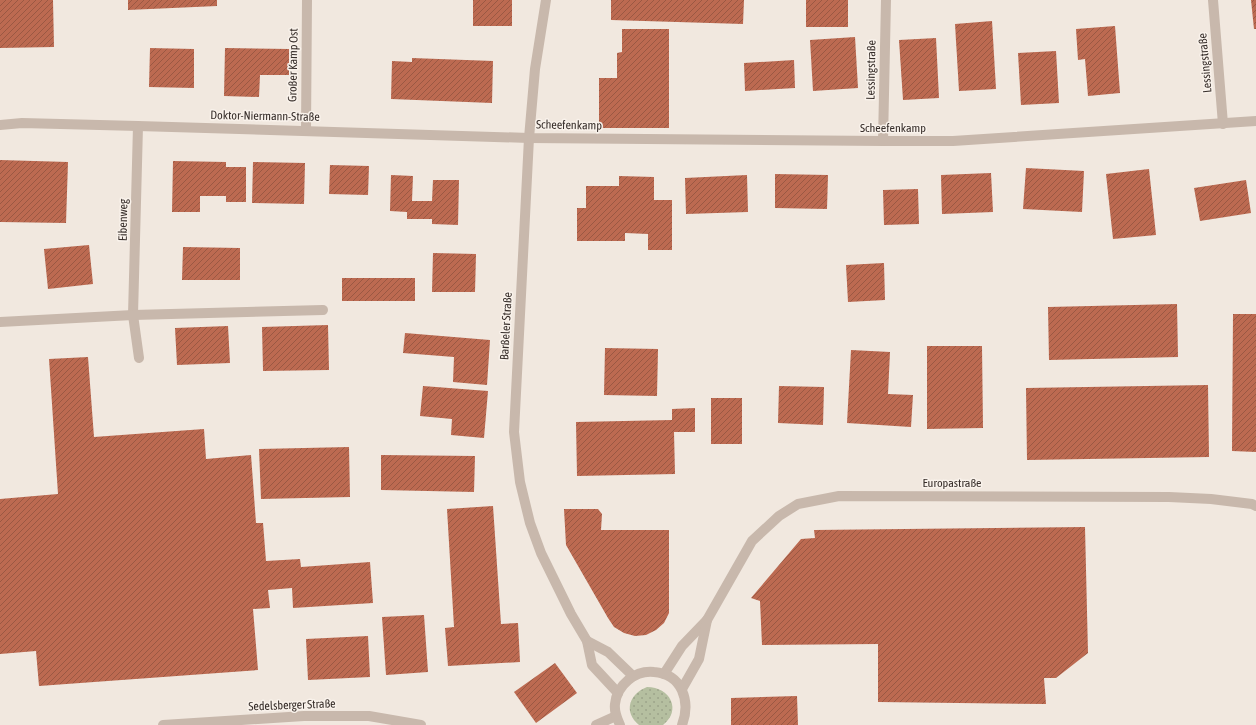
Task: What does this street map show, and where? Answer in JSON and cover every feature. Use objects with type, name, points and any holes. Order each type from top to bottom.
[{"type":"street","name":"Großer Kamp Ost","points":[[306,130],[307,0]]},
{"type":"street","name":"Barßeler Straße","points":[[546,0],[535,69],[529,138],[514,432],[520,482],[530,523],[539,547],[571,614],[586,641],[592,665],[618,693]]},
{"type":"street","name":"Lessingstraße","points":[[883,141],[886,0]]},
{"type":"street","name":"Lessingstraße","points":[[1213,0],[1223,124]]},
{"type":"street","name":"Scheefenkamp","points":[[529,138],[953,141],[1256,121]]},
{"type":"street","name":"Doktor-Niermann-Straße","points":[[0,125],[22,123],[306,130],[529,138]]},
{"type":"street","name":"Eibenweg","points":[[138,126],[133,315],[139,358]]},
{"type":"street","points":[[0,322],[133,315],[323,310]]},
{"type":"street","name":"Europastraße","points":[[664,674],[682,646],[707,620],[752,541],[779,516],[798,504],[840,496],[1169,497],[1211,499],[1252,504],[1256,506]]},
{"type":"street","name":"Europastraße","points":[[682,689],[699,659],[707,620]]},
{"type":"street","points":[[586,641],[608,652],[633,676]]},
{"type":"street","points":[[596,725],[618,720],[615,704],[618,693],[624,683],[633,676],[643,672],[654,672],[664,674],[675,680],[682,689],[686,700],[686,713],[682,725]]},
{"type":"street","name":"Sedelsberger Straße","points":[[163,725],[304,716],[369,716],[421,725]]},
{"type":"green space","points":[[647,687],[662,691],[671,700],[672,713],[663,725],[639,725],[631,715],[630,704],[632,699],[641,690]]},
{"type":"building","points":[[0,0],[53,0],[54,47],[0,48]]},
{"type":"building","points":[[128,0],[217,0],[217,6],[128,10]]},
{"type":"building","points":[[473,0],[512,0],[512,26],[473,26]]},
{"type":"building","points":[[611,0],[744,0],[743,24],[611,20]]},
{"type":"building","points":[[806,0],[848,0],[848,27],[806,27]]},
{"type":"building","points":[[1251,0],[1256,0],[1256,29],[1254,29]]},
{"type":"building","points":[[992,21],[996,89],[959,91],[955,24]]},
{"type":"building","points":[[1115,26],[1120,93],[1088,96],[1085,59],[1078,60],[1076,29]]},
{"type":"building","points":[[622,29],[669,29],[669,128],[599,128],[599,78],[617,78],[617,53],[622,52]]},
{"type":"building","points":[[855,37],[858,88],[813,91],[810,40]]},
{"type":"building","points":[[936,38],[939,98],[903,100],[899,40]]},
{"type":"building","points":[[150,48],[194,49],[194,88],[149,87]]},
{"type":"building","points":[[225,48],[289,49],[289,75],[260,75],[259,97],[224,96]]},
{"type":"building","points":[[1056,51],[1059,103],[1021,105],[1018,53]]},
{"type":"building","points":[[412,58],[493,61],[492,103],[391,99],[392,61],[412,62]]},
{"type":"building","points":[[794,60],[795,88],[745,91],[744,63]]},
{"type":"building","points":[[0,160],[68,162],[66,223],[0,222]]},
{"type":"building","points":[[173,161],[226,162],[226,167],[246,167],[246,202],[226,202],[226,196],[200,196],[200,212],[172,212]]},
{"type":"building","points":[[253,162],[305,163],[304,204],[252,203]]},
{"type":"building","points":[[330,165],[369,166],[368,195],[329,194]]},
{"type":"building","points":[[1026,168],[1084,171],[1082,212],[1023,209]]},
{"type":"building","points":[[1149,169],[1156,235],[1113,239],[1106,174]]},
{"type":"building","points":[[991,173],[993,212],[942,214],[941,175]]},
{"type":"building","points":[[775,174],[828,175],[827,209],[775,208]]},
{"type":"building","points":[[391,175],[413,176],[412,201],[432,201],[433,180],[459,180],[458,225],[432,224],[432,219],[407,219],[407,212],[390,211]]},
{"type":"building","points":[[747,175],[748,212],[686,214],[685,178]]},
{"type":"building","points":[[619,176],[654,177],[654,200],[672,200],[672,250],[648,250],[648,234],[625,233],[625,241],[577,241],[577,208],[586,208],[586,186],[619,186]]},
{"type":"building","points":[[1246,180],[1251,213],[1200,221],[1194,188]]},
{"type":"building","points":[[918,189],[919,224],[884,225],[883,190]]},
{"type":"building","points":[[89,245],[93,284],[48,289],[44,249]]},
{"type":"building","points":[[183,247],[240,248],[240,280],[182,280]]},
{"type":"building","points":[[433,253],[476,254],[475,292],[432,292]]},
{"type":"building","points":[[884,263],[885,300],[848,302],[846,265]]},
{"type":"building","points":[[342,278],[415,278],[415,301],[342,301]]},
{"type":"building","points":[[1177,304],[1178,357],[1049,360],[1048,307]]},
{"type":"building","points":[[1233,314],[1256,314],[1256,452],[1232,451]]},
{"type":"building","points":[[328,325],[329,370],[263,371],[262,327]]},
{"type":"building","points":[[228,326],[230,363],[177,365],[175,328]]},
{"type":"building","points":[[405,333],[490,340],[487,385],[453,382],[454,357],[403,353]]},
{"type":"building","points":[[927,346],[982,346],[983,428],[927,429]]},
{"type":"building","points":[[605,348],[658,349],[657,396],[604,395]]},
{"type":"building","points":[[851,350],[890,352],[888,394],[913,395],[911,427],[847,423]]},
{"type":"building","points":[[88,357],[94,437],[204,429],[206,459],[251,455],[256,523],[263,523],[266,561],[300,559],[301,567],[370,562],[373,603],[293,608],[292,588],[268,590],[270,608],[253,609],[258,670],[39,686],[36,651],[0,654],[0,499],[58,494],[49,359]]},
{"type":"building","points":[[1208,385],[1209,457],[1027,460],[1026,388]]},
{"type":"building","points":[[423,386],[488,391],[484,438],[451,435],[452,419],[420,416]]},
{"type":"building","points":[[779,386],[824,387],[823,425],[778,423]]},
{"type":"building","points":[[711,398],[742,398],[742,444],[711,444]]},
{"type":"building","points":[[695,408],[695,432],[674,432],[675,474],[577,476],[576,422],[672,420],[672,409]]},
{"type":"building","points":[[349,447],[350,497],[261,499],[259,449]]},
{"type":"building","points":[[381,455],[475,456],[474,492],[381,490]]},
{"type":"building","points":[[493,506],[501,624],[518,623],[520,662],[448,666],[445,628],[454,627],[447,509]]},
{"type":"building","points":[[564,509],[598,509],[602,514],[601,530],[669,530],[669,613],[664,623],[656,630],[646,635],[635,636],[624,633],[614,627],[566,545]]},
{"type":"building","points":[[1085,527],[1088,653],[1056,678],[1044,678],[1046,704],[878,702],[878,644],[762,645],[760,601],[751,598],[801,539],[815,538],[814,530]]},
{"type":"building","points":[[424,615],[428,672],[386,675],[382,617]]},
{"type":"building","points":[[368,636],[370,677],[308,680],[306,639]]},
{"type":"building","points":[[555,663],[577,693],[536,723],[514,692]]},
{"type":"building","points":[[797,696],[798,725],[731,725],[731,698]]}]
